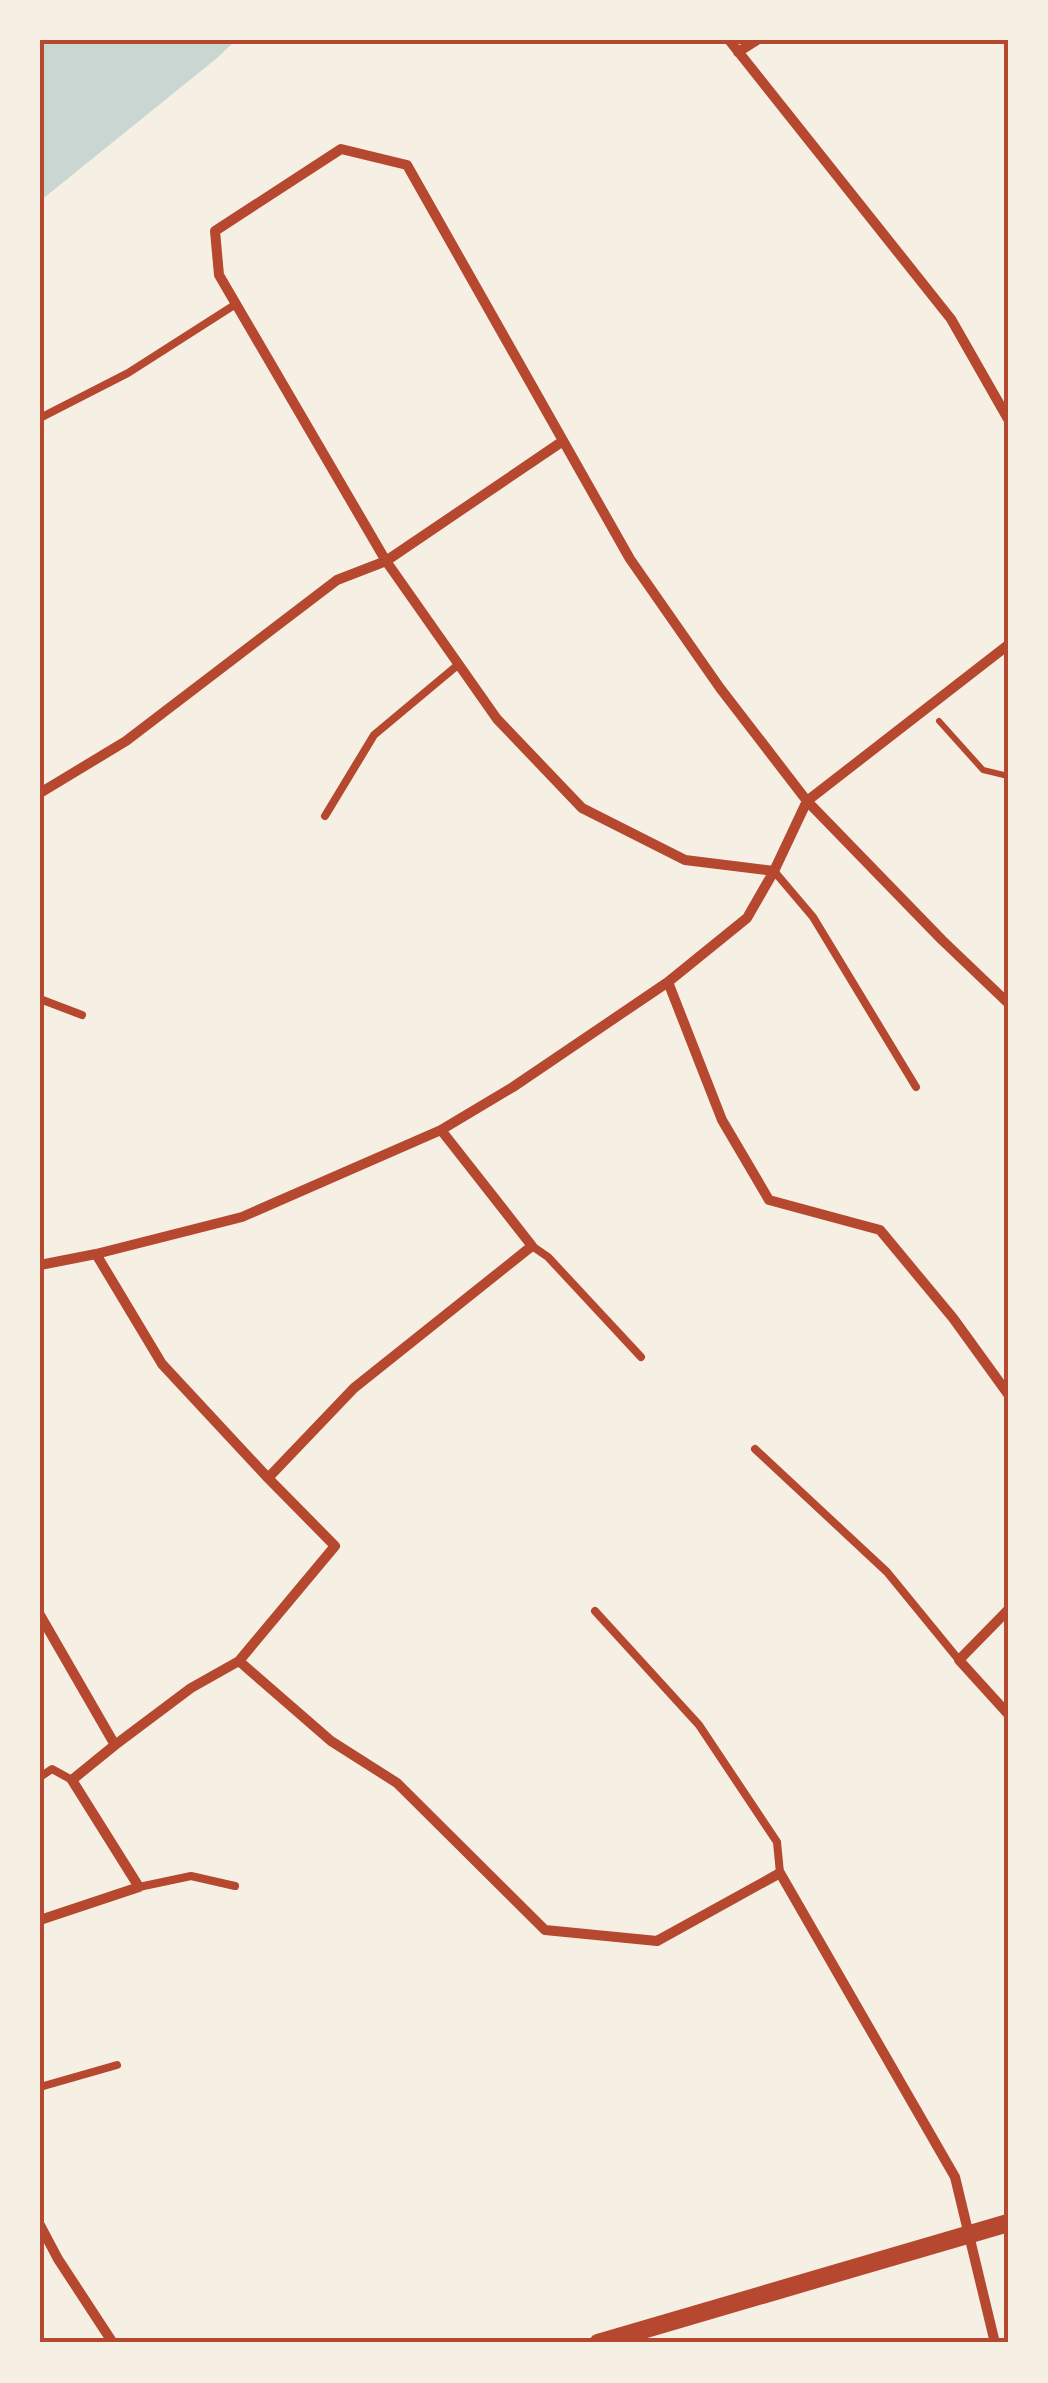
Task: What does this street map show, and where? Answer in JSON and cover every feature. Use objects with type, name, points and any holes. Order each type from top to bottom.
[{"type":"street","points":[[729,40],[951,319],[1008,419]]},
{"type":"street","points":[[738,52],[757,40]]},
{"type":"street","points":[[774,871],[685,860],[582,808],[497,719],[386,561],[219,275],[215,231],[341,150],[407,165],[630,559],[720,688],[807,801],[1008,1004]]},
{"type":"street","points":[[40,793],[126,742],[337,580],[386,561],[563,442]]},
{"type":"street","points":[[40,1265],[242,1218],[441,1130],[513,1086],[668,982],[746,918],[774,871],[807,801],[1008,645]]},
{"type":"street","points":[[668,982],[722,1120],[769,1200],[880,1230],[953,1318],[1008,1394]]},
{"type":"street","points":[[268,1478],[354,1388],[532,1246],[441,1130]]},
{"type":"street","points":[[40,1920],[139,1887],[72,1780],[191,1688],[239,1660],[335,1546],[162,1364],[96,1254]]},
{"type":"street","points":[[1008,1610],[959,1660],[1008,1714]]},
{"type":"street","points":[[40,1615],[116,1745]]},
{"type":"street","points":[[239,1660],[331,1741],[396,1783],[545,1930],[657,1940],[780,1873],[955,2177],[995,2343]]},
{"type":"street","points":[[598,2343],[1008,2223]]},
{"type":"street","points":[[40,2225],[58,2260],[113,2343]]},
{"type":"lane","points":[[40,418],[128,373],[236,304]]},
{"type":"lane","points":[[326,816],[374,735],[458,664]]},
{"type":"lane","points":[[774,871],[814,917],[916,1087]]},
{"type":"lane","points":[[40,999],[82,1015]]},
{"type":"lane","points":[[532,1246],[548,1257],[641,1357]]},
{"type":"lane","points":[[754,1449],[887,1572],[959,1660]]},
{"type":"lane","points":[[595,1611],[699,1726],[776,1842],[780,1873]]},
{"type":"lane","points":[[40,1777],[52,1769],[72,1780]]},
{"type":"lane","points":[[139,1887],[191,1876],[235,1886]]},
{"type":"lane","points":[[40,2087],[117,2065]]},
{"type":"path","points":[[928,708],[983,770],[1008,776]]},
{"type":"shaded area","points":[[40,40],[236,40],[40,201]]}]
